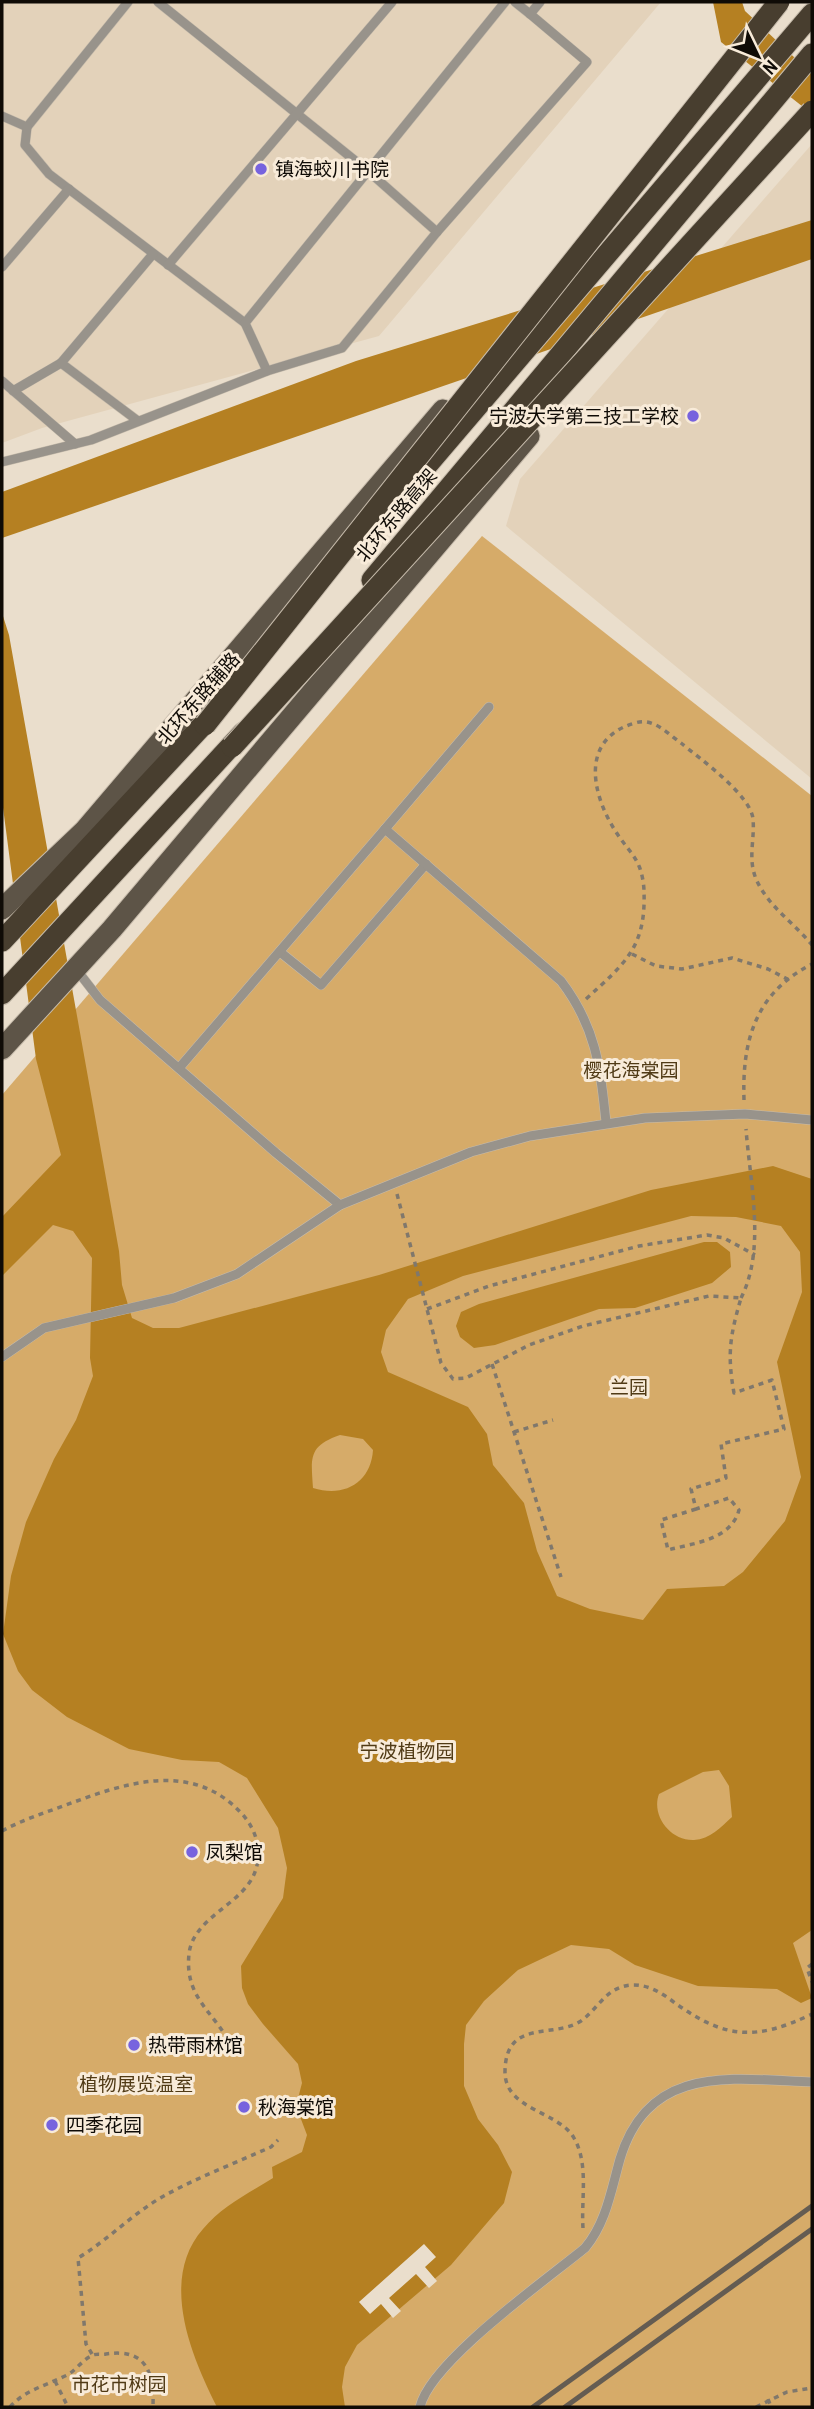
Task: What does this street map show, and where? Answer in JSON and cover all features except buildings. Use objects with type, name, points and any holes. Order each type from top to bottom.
[{"type":"highway","points":[[205,725],[779,2]]},
{"type":"highway","name":"北环东路高架","points":[[2,941],[205,725],[812,14]]},
{"type":"highway","name":"北环东路高架","points":[[2,994],[232,747],[812,54]]},
{"type":"highway","points":[[232,747],[812,111]]},
{"type":"main road","name":"北环东路辅路","points":[[2,909],[85,830],[386,478],[784,2]]},
{"type":"main road","points":[[2,1049],[112,929],[812,100]]},
{"type":"lane","points":[[128,2],[27,127],[25,145],[48,174],[245,323],[267,371]]},
{"type":"lane","points":[[158,2],[368,171],[437,232]]},
{"type":"lane","points":[[168,265],[392,2]]},
{"type":"lane","points":[[245,323],[505,2]]},
{"type":"lane","points":[[2,462],[75,444],[267,371],[342,348],[437,232],[587,62],[515,2]]},
{"type":"lane","points":[[530,14],[540,2]]},
{"type":"lane","points":[[2,116],[27,127]]},
{"type":"lane","points":[[2,267],[69,190]]},
{"type":"lane","points":[[13,391],[61,363],[153,254]]},
{"type":"lane","points":[[61,363],[138,421]]},
{"type":"lane","points":[[2,381],[75,444]]},
{"type":"lane","points":[[180,1068],[489,708]]},
{"type":"lane","points":[[384,829],[561,981],[579,1005],[594,1040],[606,1122]]},
{"type":"lane","points":[[280,952],[321,985],[426,863]]},
{"type":"lane","points":[[76,969],[100,1000],[340,1205]]},
{"type":"lane","points":[[2,1357],[44,1328],[174,1298],[237,1274],[340,1205],[471,1152],[530,1136],[606,1122],[745,1114],[812,1120]]},
{"type":"lane","points":[[420,2407],[432,2381],[458,2353],[585,2248],[598,2232],[625,2143],[638,2119],[652,2103],[697,2082],[730,2077],[812,2082]]},
{"type":"path","points":[[579,1005],[632,954],[641,930],[643,909],[640,867],[600,801],[596,754],[606,737],[622,726],[639,721],[650,721],[679,742],[746,802],[754,817],[751,862],[755,879],[764,894],[812,945]]},
{"type":"path","points":[[632,954],[656,966],[682,969],[732,958],[768,969],[789,980]]},
{"type":"path","points":[[394,1182],[441,1363],[453,1380],[466,1378],[529,1345],[583,1326],[709,1296],[741,1298],[729,1347],[734,1394],[772,1380],[784,1429],[720,1444],[726,1478],[691,1489],[696,1509]]},
{"type":"path","points":[[427,1309],[489,1286],[639,1246],[707,1235],[724,1238],[755,1255]]},
{"type":"path","points":[[492,1364],[561,1577]]},
{"type":"path","points":[[514,1432],[553,1420]]},
{"type":"path","points":[[729,1498],[739,1510],[735,1522],[718,1536],[668,1550],[661,1520],[696,1509],[729,1498]]},
{"type":"path","points":[[2,1831],[117,1786],[163,1779],[213,1791],[233,1804],[249,1822],[257,1838],[257,1866],[250,1887],[202,1928],[189,1951],[189,1981],[204,2008],[226,2031],[234,2052]]},
{"type":"path","points":[[812,1964],[807,1968],[812,1982]]},
{"type":"path","points":[[585,2248],[581,2207],[583,2180],[574,2137],[557,2121],[518,2098],[509,2088],[505,2073],[513,2046],[525,2035],[537,2030],[568,2028],[579,2022],[603,1997],[630,1985],[660,1992],[723,2032],[766,2032],[812,2014]]},
{"type":"path","points":[[92,2354],[86,2344],[78,2258],[110,2238],[134,2215],[163,2196],[271,2147],[278,2140]]},
{"type":"path","points":[[10,2407],[23,2392],[44,2388],[68,2375],[92,2354],[116,2353],[134,2356],[145,2363],[153,2383],[153,2407]]},
{"type":"path","points":[[55,2381],[68,2407]]},
{"type":"path","points":[[755,2407],[787,2392],[812,2388]]},
{"type":"path","points":[[768,2399],[771,2407]]},
{"type":"shaded area","name":"镇海蛟川书院","points":[[2,2],[661,2],[379,336],[42,428],[2,443]]},
{"type":"shaded area","points":[[713,2],[742,2],[745,11],[812,74],[812,114],[721,42]]},
{"type":"shaded area","name":"宁波大学第三技工学校","points":[[812,144],[812,779],[506,526],[520,479]]},
{"type":"shaded area","points":[[812,220],[812,259],[2,538],[2,492],[356,361]]},
{"type":"shaded area","points":[[2,613],[9,635],[119,1251],[122,1285],[132,1318],[153,1328],[179,1328],[379,1275],[651,1190],[773,1166],[812,1179],[812,1930],[793,1943],[812,1998],[801,2003],[777,1989],[698,1986],[635,1965],[609,1949],[571,1945],[518,1970],[484,2001],[466,2025],[464,2044],[464,2086],[478,2119],[498,2145],[512,2172],[504,2203],[451,2265],[357,2345],[345,2367],[342,2387],[345,2407],[217,2407],[190,2341],[181,2294],[183,2271],[190,2249],[203,2229],[227,2207],[273,2178],[272,2167],[302,2152],[307,2135],[296,2106],[302,2083],[298,2064],[248,2004],[242,1988],[241,1966],[283,1898],[287,1868],[278,1828],[247,1778],[219,1762],[182,1760],[129,1749],[67,1717],[32,1690],[18,1671],[3,1634],[11,1576],[26,1522],[54,1459],[76,1420],[93,1376],[90,1358],[92,1258],[73,1231],[53,1225],[2,1276],[2,1217],[61,1155],[36,1059],[2,800]],"holes":[[[691,1216],[736,1217],[781,1226],[800,1252],[802,1292],[777,1362],[801,1477],[785,1521],[743,1572],[724,1586],[667,1589],[643,1620],[590,1609],[557,1596],[537,1551],[524,1503],[493,1465],[487,1434],[468,1407],[388,1372],[381,1352],[386,1330],[408,1299],[463,1276]],[[340,1435],[363,1439],[373,1450],[362,1479],[346,1489],[325,1491],[313,1488],[314,1454],[330,1439]],[[719,1770],[729,1786],[732,1817],[705,1837],[685,1839],[664,1825],[658,1810],[659,1794],[703,1772]]]},
{"type":"shaded area","points":[[704,1242],[717,1242],[730,1252],[731,1267],[712,1283],[635,1308],[599,1309],[495,1345],[474,1348],[460,1337],[456,1326],[461,1312],[479,1304]]},
{"type":"green space","name":"宁波植物园","points":[[482,536],[812,796],[812,2407],[2,2407],[2,1095]]},
{"type":"pier","points":[[424,2244],[436,2257],[425,2267],[437,2281],[429,2288],[416,2274],[389,2298],[401,2311],[393,2318],[381,2304],[370,2314],[359,2302]]},
{"type":"railway","points":[[533,2407],[812,2206]]},
{"type":"railway","points":[[565,2407],[812,2229]]},
{"type":"place","name":"镇海蛟川书院","points":[[261,169]]},
{"type":"place","name":"宁波大学第三技工学校","points":[[693,416]]},
{"type":"place","name":"凤梨馆","points":[[192,1852]]},
{"type":"place","name":"热带雨林馆","points":[[134,2045]]},
{"type":"place","name":"秋海棠馆","points":[[244,2107]]},
{"type":"place","name":"四季花园","points":[[52,2125]]},
{"type":"park label","name":"樱花海棠园","points":[[631,1070]]},
{"type":"park label","name":"兰园","points":[[629,1387]]},
{"type":"park label","name":"植物展览温室","points":[[136,2084]]},
{"type":"park label","name":"市花市树园","points":[[119,2384]]}]
